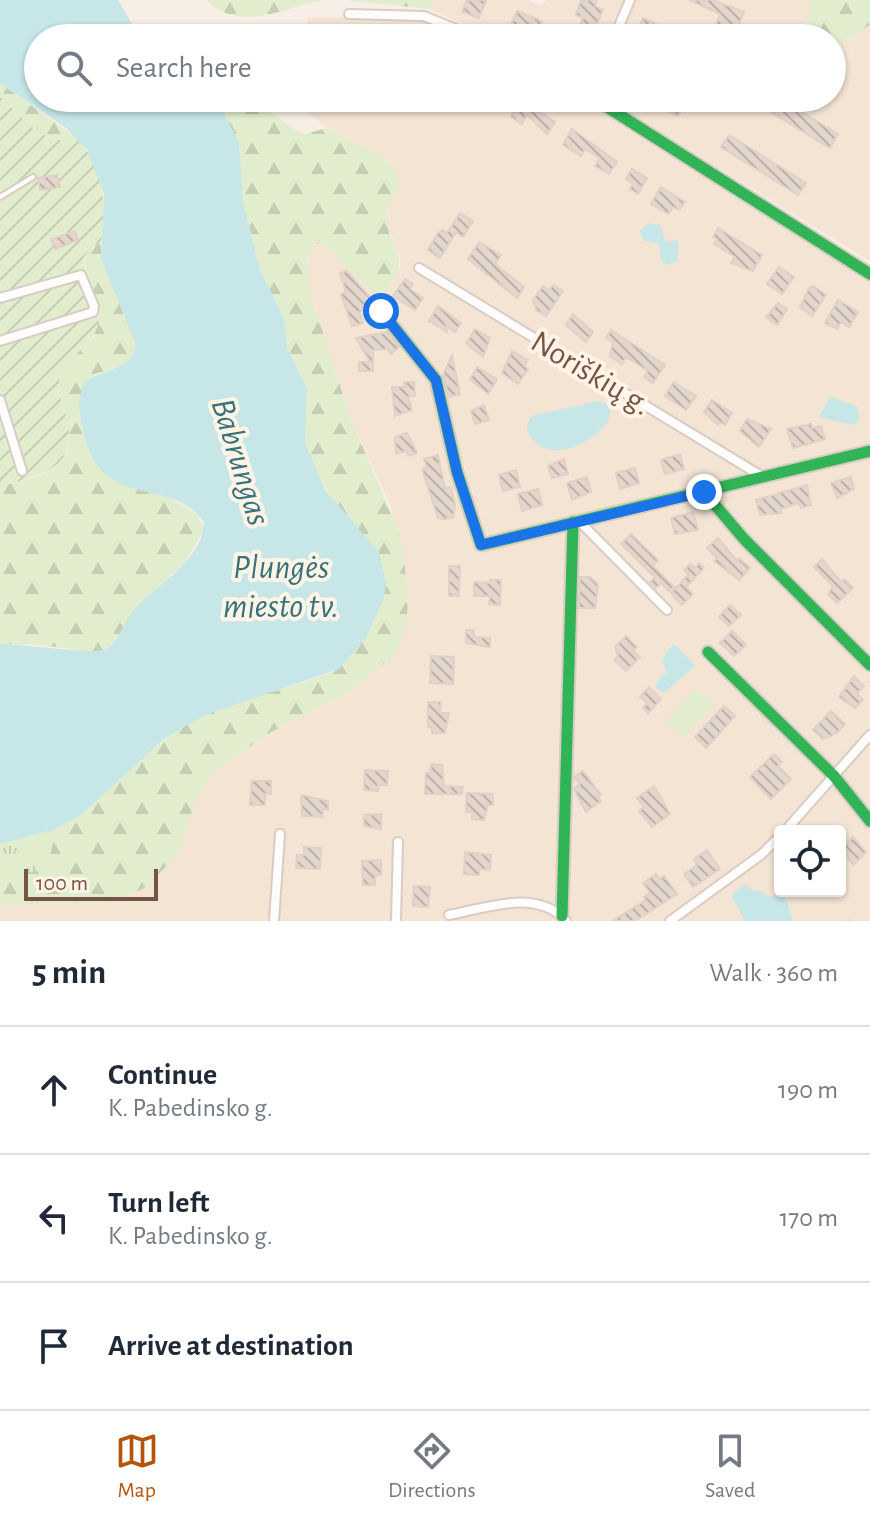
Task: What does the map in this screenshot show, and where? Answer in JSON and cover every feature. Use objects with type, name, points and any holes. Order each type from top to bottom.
[{"type":"street","points":[[620,24],[630,0]]},
{"type":"street","points":[[349,14],[424,16],[444,24]]},
{"type":"street","points":[[615,112],[870,274]]},
{"type":"street","name":"Noriškių g.","points":[[419,268],[764,477]]},
{"type":"street","points":[[0,298],[81,275],[94,306],[93,312],[0,341]]},
{"type":"street","points":[[381,311],[436,380],[457,472],[481,545],[870,451]]},
{"type":"street","points":[[0,400],[22,471]]},
{"type":"street","points":[[704,492],[744,539],[870,665]]},
{"type":"street","points":[[575,521],[667,610]]},
{"type":"street","points":[[564,918],[575,521]]},
{"type":"street","points":[[708,652],[834,776],[870,821]]},
{"type":"street","points":[[790,825],[870,735]]},
{"type":"street","points":[[274,921],[280,834]]},
{"type":"street","points":[[396,921],[398,842]]},
{"type":"street","points":[[670,921],[774,842]]},
{"type":"street","points":[[449,915],[531,902],[554,909],[564,918]]},
{"type":"lane","points":[[0,197],[33,177]]},
{"type":"shaded area","points":[[435,0],[528,0],[541,6],[546,0],[813,0],[807,24],[463,24],[429,9]]},
{"type":"shaded area","points":[[308,17],[401,17],[434,24],[307,24]]},
{"type":"shaded area","points":[[870,25],[870,261],[628,112],[846,112],[846,40]]},
{"type":"shaded area","points":[[308,112],[600,112],[870,281],[870,921],[0,921],[0,904],[110,903],[145,888],[178,854],[197,796],[216,770],[271,732],[345,695],[395,655],[392,509],[351,420],[310,292],[307,257],[311,245],[322,243],[377,297],[400,268],[400,257],[386,222],[389,162],[326,128]]},
{"type":"green space","points":[[207,0],[324,0],[249,17],[234,16]]},
{"type":"green space","points":[[343,0],[435,0],[429,9]]},
{"type":"green space","points":[[813,0],[870,0],[870,25],[846,40],[846,24],[807,24]]},
{"type":"green space","points":[[0,83],[24,100],[24,112],[40,112],[78,139],[66,141],[44,135],[0,97]]},
{"type":"green space","points":[[0,97],[44,135],[66,141],[78,139],[98,175],[104,214],[101,242],[93,244],[83,258],[98,307],[98,323],[90,340],[65,366],[59,383],[67,420],[67,450],[52,468],[0,487]]},
{"type":"green space","points":[[223,112],[271,112],[296,131],[305,134],[326,128],[358,143],[389,164],[400,183],[386,213],[387,226],[398,255],[398,270],[377,297],[322,243],[311,245],[307,257],[310,292],[351,420],[401,536],[408,593],[407,622],[395,655],[345,695],[271,732],[216,770],[197,796],[178,854],[145,888],[110,903],[0,904],[0,877],[41,868],[50,854],[53,830],[87,807],[183,727],[221,709],[339,669],[337,505],[317,476],[305,443],[307,388],[287,346],[284,318],[260,270],[243,201],[239,142]]},
{"type":"green space","points":[[101,242],[101,259],[136,345],[127,362],[95,374],[90,384],[81,409],[88,446],[198,515],[204,530],[185,562],[140,604],[113,643],[104,650],[93,652],[42,645],[0,644],[0,487],[45,473],[66,454],[69,430],[60,378],[67,362],[95,336],[95,302],[83,257],[93,243]]},
{"type":"green space","points":[[697,688],[714,705],[682,737],[666,720]]},
{"type":"green space","points":[[53,830],[50,854],[41,868],[34,872],[0,877],[0,844]]},
{"type":"water","name":"Plungės miesto tv.","points":[[0,0],[118,0],[132,24],[24,24],[24,99],[0,83]]},
{"type":"water","name":"Plungės miesto tv.","points":[[43,112],[223,112],[239,142],[243,201],[260,270],[284,318],[287,347],[307,388],[305,443],[325,490],[379,552],[386,583],[384,598],[366,638],[339,669],[205,715],[164,739],[81,815],[53,830],[0,844],[0,644],[104,650],[117,638],[142,601],[196,549],[204,522],[189,507],[173,499],[120,484],[105,473],[92,456],[80,411],[82,388],[85,382],[130,359],[136,345],[101,259],[104,194],[87,150],[66,128]]},
{"type":"water","points":[[649,223],[660,225],[666,242],[678,240],[678,261],[667,265],[662,262],[658,243],[643,240],[640,231]]},
{"type":"water","points":[[830,396],[857,407],[859,420],[854,425],[819,417]]},
{"type":"water","points":[[598,401],[611,406],[609,421],[577,446],[562,450],[548,449],[536,443],[529,433],[528,422],[532,416]]},
{"type":"water","points":[[671,646],[677,646],[695,666],[664,693],[655,687],[660,677],[667,673],[662,660]]},
{"type":"water","points":[[746,884],[754,892],[759,890],[770,897],[783,897],[792,921],[745,921],[732,897]]},
{"type":"building","points":[[467,0],[486,0],[479,18],[462,12]]},
{"type":"building","points":[[581,0],[597,0],[595,6],[603,10],[597,24],[580,24],[583,18],[576,15]]},
{"type":"building","points":[[689,0],[713,0],[744,12],[739,24],[716,24],[720,14]]},
{"type":"building","points":[[517,11],[542,21],[541,24],[512,24]]},
{"type":"building","points":[[643,18],[656,24],[640,24]]},
{"type":"building","points":[[540,112],[555,122],[547,134],[527,115],[522,124],[511,117],[513,113]]},
{"type":"building","points":[[771,112],[802,112],[838,134],[830,148]]},
{"type":"building","points":[[572,129],[617,162],[609,174],[595,166],[600,158],[585,149],[581,156],[563,145]]},
{"type":"building","points":[[729,135],[806,183],[798,195],[721,147]]},
{"type":"building","points":[[632,169],[647,178],[638,194],[630,189],[633,184],[626,179]]},
{"type":"building","points":[[57,175],[60,187],[40,190],[38,178]]},
{"type":"building","points":[[661,187],[685,202],[679,210],[673,207],[668,214],[651,204]]},
{"type":"building","points":[[460,213],[473,221],[463,237],[456,232],[440,258],[428,250],[438,233],[443,230],[447,233]]},
{"type":"building","points":[[718,228],[762,255],[753,271],[731,263],[735,257],[714,244],[717,239],[713,237]]},
{"type":"building","points":[[75,231],[78,240],[55,249],[51,239]]},
{"type":"building","points":[[479,242],[501,255],[495,264],[524,287],[517,298],[468,259]]},
{"type":"building","points":[[779,267],[794,277],[782,294],[767,284]]},
{"type":"building","points":[[347,271],[374,302],[359,312],[363,323],[352,326],[341,294],[346,292],[340,273]]},
{"type":"building","points":[[405,279],[413,284],[410,289],[423,298],[415,310],[393,296]]},
{"type":"building","points":[[553,285],[563,291],[546,316],[536,310],[533,300],[543,286],[549,290]]},
{"type":"building","points":[[813,286],[826,295],[812,316],[800,307]]},
{"type":"building","points":[[838,300],[858,312],[849,327],[841,322],[837,329],[825,323]]},
{"type":"building","points":[[778,303],[787,309],[777,325],[766,317]]},
{"type":"building","points":[[438,306],[461,323],[455,332],[446,326],[447,332],[429,321]]},
{"type":"building","points":[[573,314],[593,332],[586,342],[566,325]]},
{"type":"building","points":[[475,329],[490,338],[483,357],[466,343]]},
{"type":"building","points":[[611,330],[665,365],[653,383],[644,377],[648,371],[626,357],[622,364],[610,356],[613,342],[606,338]]},
{"type":"building","points":[[387,332],[399,347],[391,354],[387,349],[373,350],[373,371],[359,371],[359,362],[370,362],[356,338]]},
{"type":"building","points":[[512,351],[528,360],[524,366],[528,369],[518,384],[502,373]]},
{"type":"building","points":[[452,355],[460,394],[449,397],[443,375]]},
{"type":"building","points":[[477,367],[497,379],[488,394],[470,379]]},
{"type":"building","points":[[404,382],[414,382],[415,396],[408,397],[412,410],[395,416],[392,387],[405,387]]},
{"type":"building","points":[[674,382],[696,396],[686,410],[665,396]]},
{"type":"building","points":[[712,400],[732,413],[725,425],[720,422],[718,425],[704,412]]},
{"type":"building","points":[[484,405],[489,420],[475,424],[471,411]]},
{"type":"building","points":[[747,419],[771,429],[759,447],[740,431]]},
{"type":"building","points":[[811,424],[812,428],[821,426],[825,439],[793,448],[787,429]]},
{"type":"building","points":[[407,433],[417,453],[408,456],[406,451],[396,454],[395,437]]},
{"type":"building","points":[[680,454],[684,469],[665,474],[661,460]]},
{"type":"building","points":[[438,455],[445,489],[451,487],[455,505],[453,517],[445,519],[438,518],[422,469],[427,467],[424,459]]},
{"type":"building","points":[[564,459],[568,474],[552,478],[548,466]]},
{"type":"building","points":[[635,468],[639,483],[620,489],[616,473]]},
{"type":"building","points":[[516,470],[520,487],[503,491],[499,475]]},
{"type":"building","points":[[587,477],[591,492],[572,500],[567,483]]},
{"type":"building","points":[[851,477],[854,489],[837,498],[831,483]]},
{"type":"building","points":[[807,485],[811,505],[801,508],[799,503],[780,509],[781,513],[760,515],[756,500]]},
{"type":"building","points":[[538,489],[542,505],[522,511],[518,494]]},
{"type":"building","points":[[693,512],[698,530],[675,534],[671,518]]},
{"type":"building","points":[[631,534],[658,560],[653,566],[674,587],[669,591],[661,583],[656,588],[650,582],[655,577],[621,544]]},
{"type":"building","points":[[718,538],[737,561],[739,558],[750,568],[739,580],[714,561],[717,558],[707,548]]},
{"type":"building","points":[[822,559],[841,582],[844,579],[853,588],[837,603],[828,594],[833,586],[814,567]]},
{"type":"building","points":[[699,563],[704,568],[686,587],[693,594],[682,605],[671,593],[689,574],[684,570],[690,564],[695,568]]},
{"type":"building","points":[[449,566],[460,566],[459,596],[449,596]]},
{"type":"building","points":[[580,577],[590,577],[598,584],[595,608],[579,608]]},
{"type":"building","points":[[490,580],[501,580],[500,605],[489,604],[490,596],[474,596],[474,582],[490,583]]},
{"type":"building","points":[[730,605],[741,615],[729,626],[719,617]]},
{"type":"building","points":[[466,630],[474,630],[474,637],[490,638],[490,647],[466,643]]},
{"type":"building","points":[[732,631],[746,645],[734,656],[720,643]]},
{"type":"building","points":[[626,636],[637,647],[633,651],[640,657],[626,671],[614,660],[618,656],[615,647]]},
{"type":"building","points":[[431,656],[454,657],[453,684],[430,683]]},
{"type":"building","points":[[854,676],[864,686],[857,693],[863,700],[855,708],[839,697]]},
{"type":"building","points":[[649,687],[661,699],[648,713],[643,708],[647,703],[640,697]]},
{"type":"building","points":[[428,702],[441,702],[440,713],[449,713],[445,733],[432,733],[432,727],[428,727]]},
{"type":"building","points":[[724,706],[735,716],[706,748],[695,737]]},
{"type":"building","points":[[831,711],[845,724],[837,733],[823,739],[813,730]]},
{"type":"building","points":[[774,754],[782,762],[778,766],[791,779],[771,799],[750,777]]},
{"type":"building","points":[[431,764],[442,765],[444,786],[463,787],[462,794],[425,794],[426,773],[430,773]]},
{"type":"building","points":[[365,770],[388,771],[387,785],[378,785],[378,791],[364,790]]},
{"type":"building","points":[[583,771],[601,795],[598,797],[601,801],[586,812],[574,789],[580,784],[574,777]]},
{"type":"building","points":[[252,781],[271,781],[271,794],[265,794],[265,805],[250,805]]},
{"type":"building","points":[[654,786],[670,814],[652,827],[639,811],[644,807],[637,798]]},
{"type":"building","points":[[467,793],[493,794],[493,805],[488,805],[484,820],[472,819],[472,812],[466,812]]},
{"type":"building","points":[[301,795],[328,801],[328,810],[323,809],[322,817],[302,816]]},
{"type":"building","points":[[381,814],[381,829],[364,826],[364,815]]},
{"type":"building","points":[[853,837],[866,852],[853,865],[846,854],[846,844]]},
{"type":"building","points":[[304,847],[321,848],[320,869],[296,868],[297,855],[304,855]]},
{"type":"building","points":[[707,850],[720,869],[693,887],[684,874],[697,865],[694,859]]},
{"type":"building","points":[[465,852],[491,855],[490,870],[479,869],[479,875],[464,874]]},
{"type":"building","points":[[381,860],[381,875],[375,876],[375,885],[363,885],[362,861]]},
{"type":"building","points":[[656,874],[660,879],[664,876],[677,894],[635,921],[612,921],[646,900],[644,897],[650,893],[643,883]]},
{"type":"building","points":[[414,886],[430,887],[428,907],[413,906]]},
{"type":"traffic: fast","points":[[615,112],[870,274]]},
{"type":"traffic: fast","points":[[381,311],[436,380],[457,472],[481,545],[870,451]]},
{"type":"traffic: fast","points":[[704,492],[744,539],[870,665]]},
{"type":"traffic: fast","points":[[562,916],[573,522]]},
{"type":"traffic: fast","points":[[708,652],[834,776],[870,821]]},
{"type":"route","points":[[381,311],[436,380],[457,472],[481,545],[704,492]]},
{"type":"water label","name":"Babrungas","points":[[240,462]]}]
